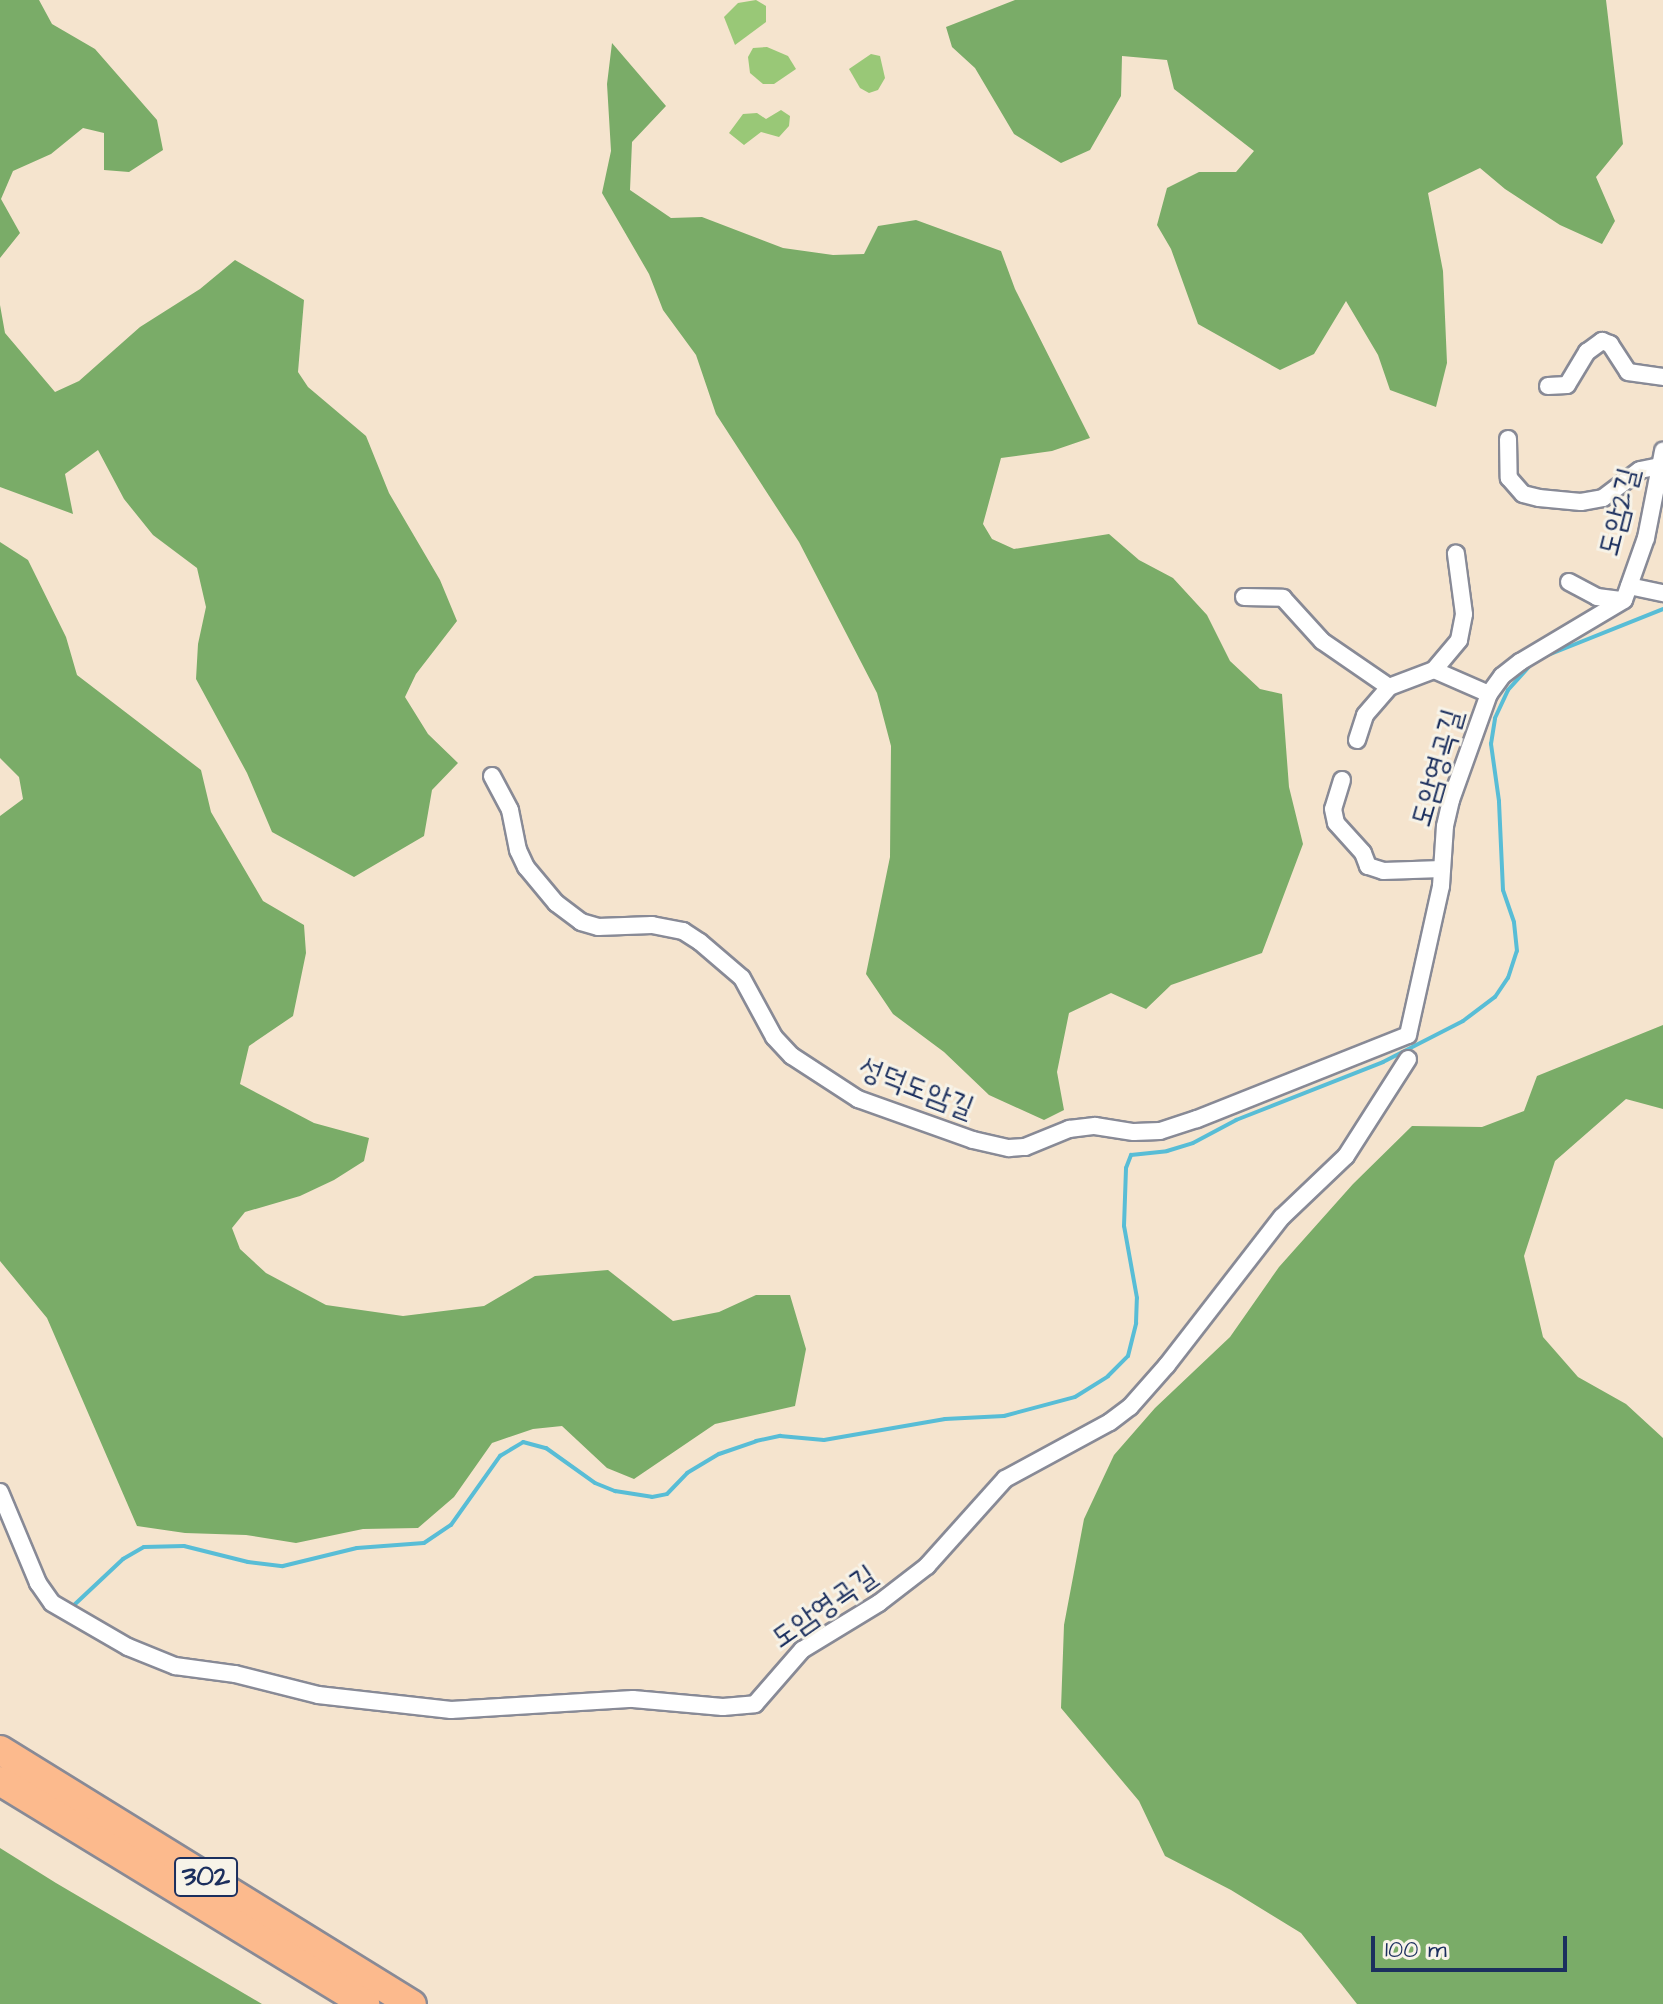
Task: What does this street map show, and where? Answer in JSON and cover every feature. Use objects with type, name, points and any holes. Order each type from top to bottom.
[{"type":"highway","name":"302","points":[[0,1750],[412,2004]]},
{"type":"highway","name":"302","points":[[0,1781],[365,2004]]},
{"type":"street","points":[[1548,386],[1567,385],[1587,352],[1602,341],[1610,344],[1628,372],[1663,377]]},
{"type":"street","points":[[1508,439],[1509,478],[1523,494],[1539,498],[1581,502],[1603,498],[1640,470],[1662,458]]},
{"type":"street","name":"도암2길","points":[[1625,593],[1646,538],[1662,458]]},
{"type":"street","points":[[1357,740],[1365,715],[1389,687],[1434,670],[1459,640],[1463,624],[1456,554]]},
{"type":"street","points":[[1569,582],[1597,597],[1663,593]]},
{"type":"street","name":"도암영곡길","points":[[1408,1035],[1442,869],[1445,826],[1451,800],[1489,694],[1502,676],[1520,662],[1607,613],[1625,593]]},
{"type":"street","points":[[1244,597],[1283,598],[1322,641],[1389,687]]},
{"type":"street","points":[[1434,670],[1489,694]]},
{"type":"street","name":"성덕도암길","points":[[492,776],[510,810],[518,850],[526,867],[556,903],[581,922],[598,927],[652,925],[683,931],[742,978],[774,1037],[792,1056],[835,1087],[882,1109],[925,1120],[992,1146],[1025,1147],[1069,1129],[1095,1126],[1134,1132],[1160,1131],[1408,1035]]},
{"type":"street","points":[[1342,780],[1333,809],[1336,823],[1363,853],[1368,866],[1383,871],[1442,869]]},
{"type":"street","name":"도암영곡길","points":[[0,1492],[38,1583],[52,1603],[128,1647],[175,1666],[235,1674],[318,1695],[451,1710],[633,1699],[723,1707],[755,1704],[802,1650],[879,1603],[927,1566],[1005,1479],[1110,1422],[1130,1407],[1167,1365],[1274,1226],[1346,1156],[1408,1059]]},
{"type":"green space","points":[[0,0],[39,0],[52,24],[95,49],[157,120],[163,150],[129,172],[104,170],[104,133],[83,128],[51,154],[13,171],[1,199],[20,233],[0,258]]},
{"type":"green space","points":[[756,0],[766,6],[766,22],[735,45],[724,17],[738,3]]},
{"type":"green space","points":[[1015,0],[1606,0],[1623,144],[1596,177],[1615,221],[1602,244],[1560,225],[1505,189],[1480,168],[1428,193],[1443,271],[1447,363],[1436,407],[1390,390],[1378,355],[1346,301],[1314,354],[1280,370],[1198,324],[1171,249],[1157,225],[1167,188],[1199,172],[1236,172],[1254,151],[1174,89],[1167,60],[1122,56],[1121,96],[1090,150],[1061,163],[1014,134],[975,68],[952,47],[946,27]]},
{"type":"green space","points":[[612,43],[666,106],[632,142],[630,190],[671,218],[702,217],[783,248],[833,255],[864,254],[878,226],[916,220],[1001,251],[1015,289],[1090,438],[1052,451],[1001,458],[983,524],[992,539],[1014,549],[1109,534],[1139,560],[1173,578],[1207,615],[1230,661],[1260,689],[1282,694],[1289,787],[1303,844],[1262,953],[1171,985],[1146,1009],[1111,993],[1069,1013],[1057,1072],[1064,1110],[1044,1120],[989,1095],[944,1052],[893,1014],[866,974],[890,857],[891,746],[877,693],[799,542],[716,414],[696,355],[663,310],[649,274],[602,193],[611,151],[607,84]]},
{"type":"green space","points":[[767,47],[788,56],[796,69],[774,84],[763,84],[750,73],[748,57],[753,48]]},
{"type":"green space","points":[[871,54],[880,56],[885,78],[878,90],[869,93],[860,88],[849,69]]},
{"type":"green space","points":[[781,110],[790,116],[789,126],[779,137],[761,132],[744,145],[729,133],[743,114],[757,113],[766,119]]},
{"type":"green space","points":[[235,260],[304,300],[298,372],[308,387],[366,436],[389,493],[440,580],[457,621],[416,674],[405,697],[428,734],[458,763],[432,790],[424,836],[354,877],[272,832],[247,773],[196,679],[198,644],[206,607],[197,568],[153,535],[124,499],[98,450],[65,474],[73,514],[0,487],[0,305],[5,333],[55,392],[79,381],[140,327],[200,289]]},
{"type":"green space","points":[[0,542],[28,560],[66,637],[77,675],[201,770],[211,812],[263,901],[304,925],[306,953],[293,1016],[249,1046],[240,1084],[314,1123],[369,1138],[364,1161],[334,1180],[300,1196],[245,1212],[232,1228],[240,1249],[266,1273],[326,1305],[403,1316],[484,1306],[535,1276],[608,1270],[673,1321],[719,1312],[756,1295],[790,1295],[806,1349],[795,1406],[715,1424],[634,1479],[607,1468],[562,1426],[533,1429],[492,1443],[454,1497],[418,1528],[363,1529],[296,1543],[246,1535],[185,1533],[137,1526],[47,1318],[0,1261],[0,816],[23,799],[19,777],[0,758]]},
{"type":"green space","points":[[1663,1025],[1663,1109],[1626,1099],[1555,1161],[1524,1256],[1543,1337],[1578,1377],[1626,1404],[1663,1438],[1663,2004],[1357,2004],[1301,1933],[1231,1890],[1165,1856],[1139,1801],[1061,1708],[1064,1625],[1084,1519],[1114,1455],[1155,1408],[1230,1337],[1279,1267],[1353,1184],[1412,1126],[1482,1127],[1524,1111],[1537,1076]]},
{"type":"green space","points":[[0,1848],[56,1883],[262,2004],[0,2004]]},
{"type":"waterway","points":[[1543,657],[1663,609]]},
{"type":"waterway","points":[[73,1606],[123,1559],[144,1547],[184,1546],[248,1562],[283,1566],[357,1548],[424,1543],[451,1525],[500,1456],[523,1442],[546,1448],[595,1483],[615,1491],[652,1497],[667,1494],[687,1473],[719,1454],[756,1441],[780,1436],[824,1440],[945,1419],[1004,1416],[1075,1397],[1108,1376],[1128,1356],[1136,1323],[1137,1298],[1124,1226],[1126,1168],[1131,1155],[1167,1151],[1193,1143],[1236,1120],[1383,1062],[1463,1021],[1495,997],[1508,978],[1517,951],[1514,922],[1503,890],[1499,801],[1491,744],[1495,718],[1508,690],[1532,663]]}]
